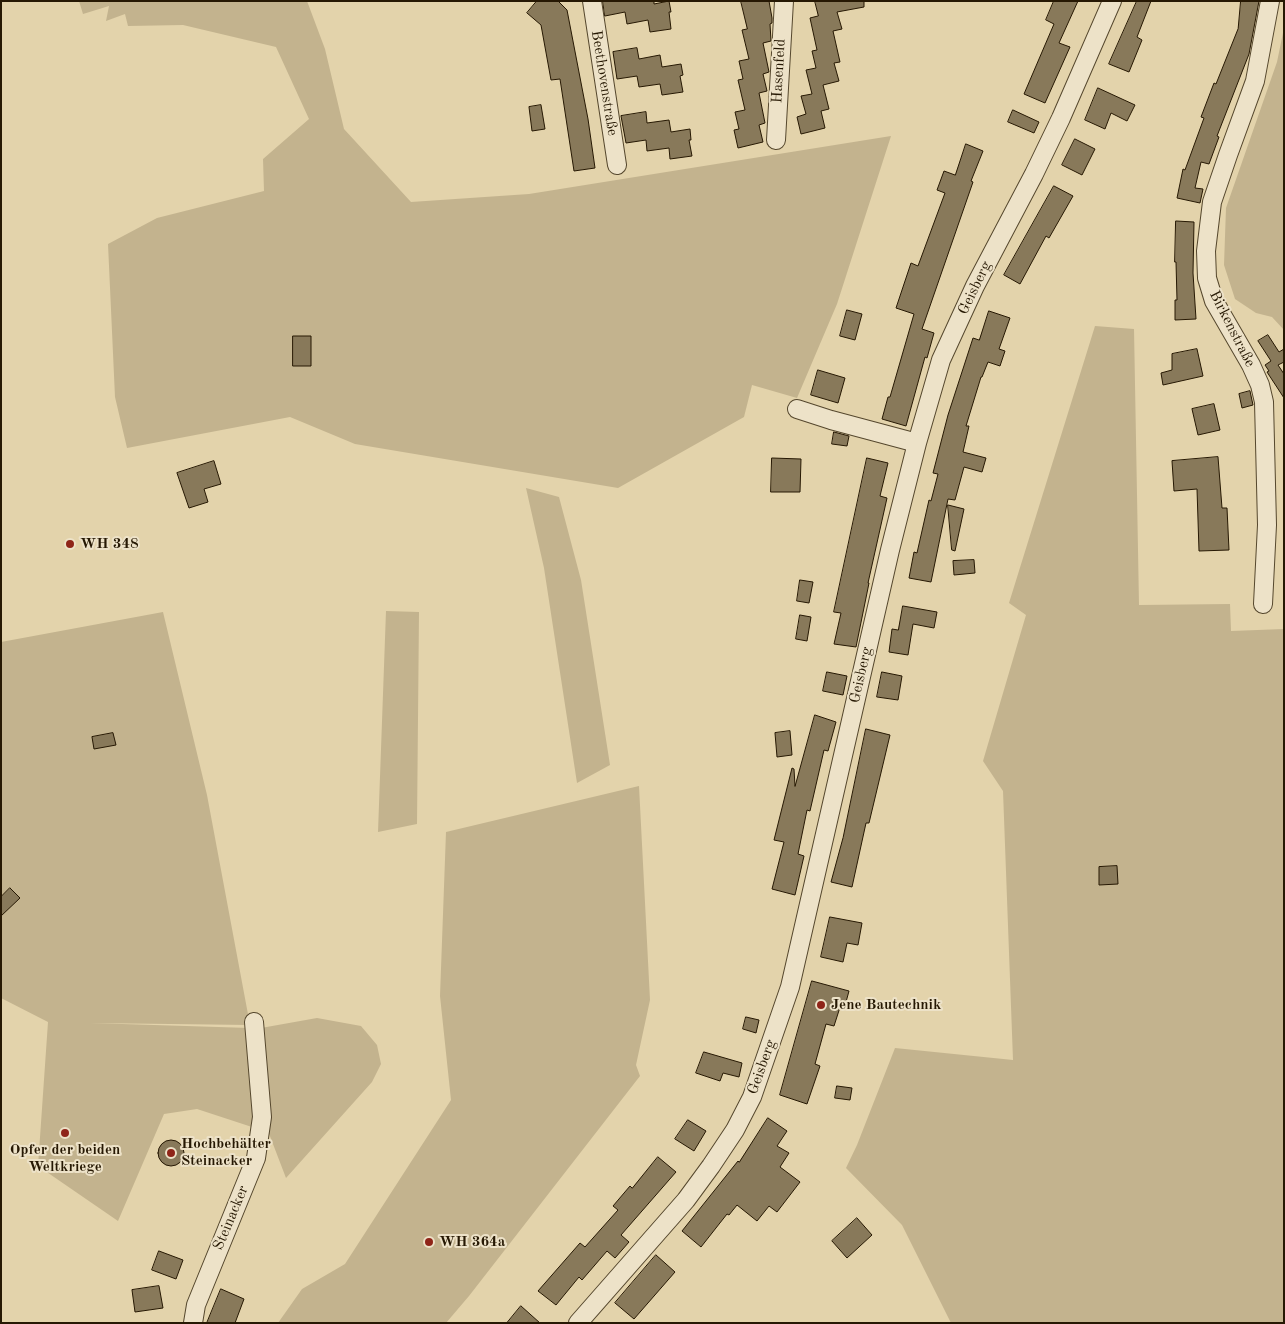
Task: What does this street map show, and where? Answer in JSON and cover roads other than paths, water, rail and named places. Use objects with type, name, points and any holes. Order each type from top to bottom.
[{"type":"street","name":"Beethovenstraße","points":[[592,1],[617,165]]},
{"type":"street","name":"Hasenfeld","points":[[776,140],[784,1]]},
{"type":"street","name":"Geisberg","points":[[578,1323],[686,1200],[712,1166],[735,1130],[752,1097],[790,987],[886,567],[917,442],[941,360],[975,286],[1062,118],[1112,1]]},
{"type":"street","name":"Birkenstraße","points":[[1263,604],[1267,525],[1264,402],[1260,385],[1251,365],[1214,301],[1207,278],[1206,250],[1212,202],[1256,81],[1270,1]]},
{"type":"street","points":[[797,409],[830,420],[917,442]]},
{"type":"street","name":"Steinacker","points":[[193,1323],[196,1305],[256,1158],[262,1116],[254,1022]]},
{"type":"place","name":"WH 348","points":[[70,544]]},
{"type":"place","name":"Jene Bautechnik","points":[[821,1005]]},
{"type":"place","name":"Opfer der beiden Weltkriege","points":[[65,1133]]},
{"type":"place","name":"Hochbehälter Steinacker","points":[[171,1153]]},
{"type":"place","name":"WH 364a","points":[[429,1242]]}]
